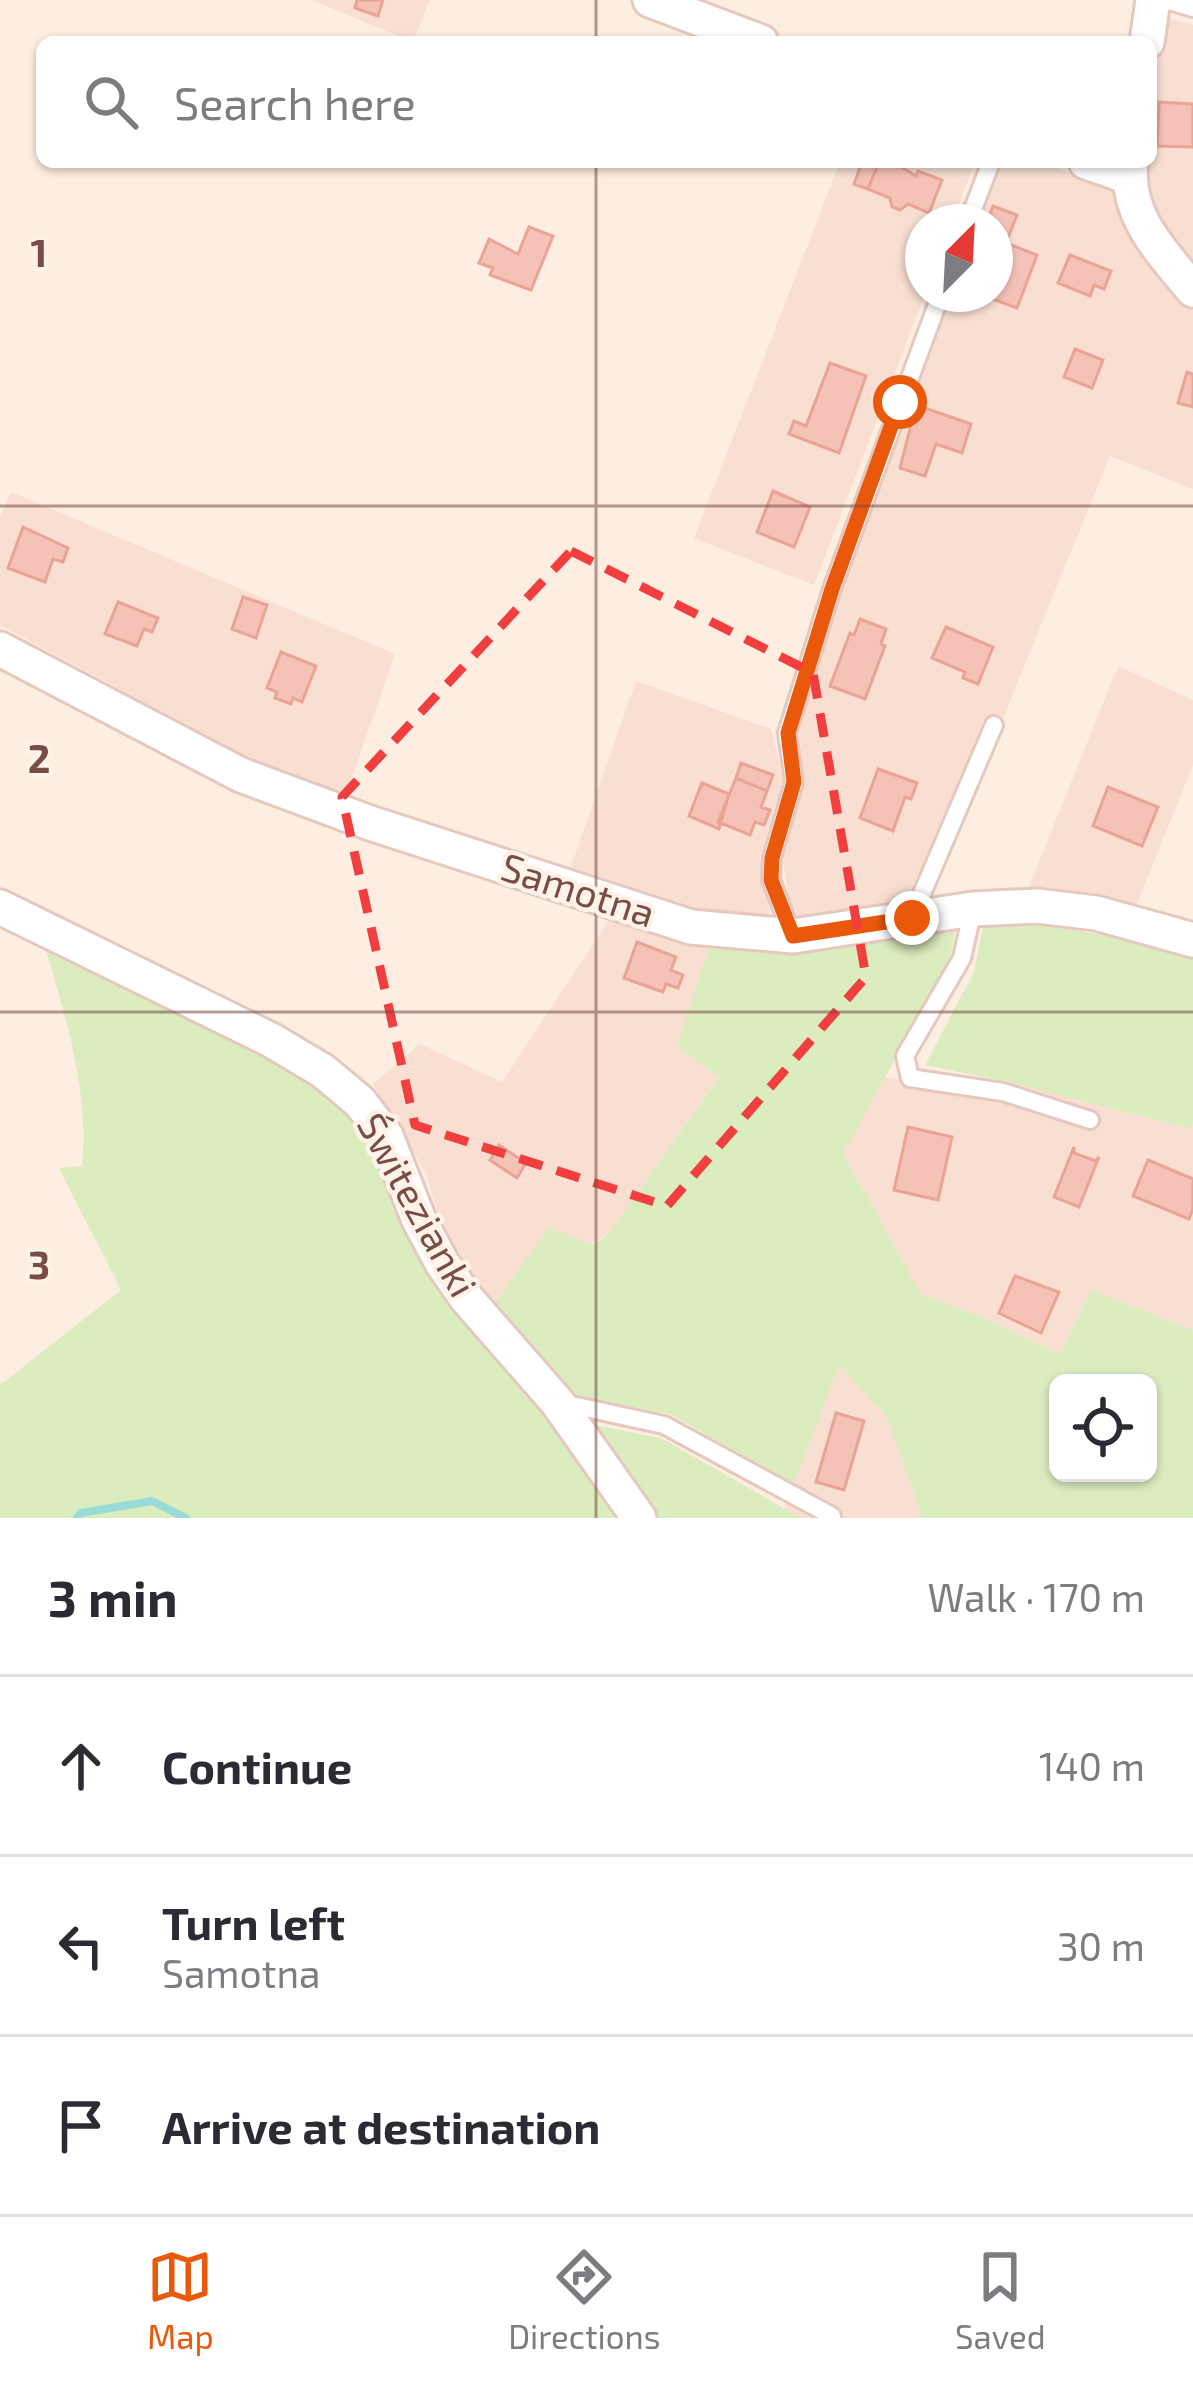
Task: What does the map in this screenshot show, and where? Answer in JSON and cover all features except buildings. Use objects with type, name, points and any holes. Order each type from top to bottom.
[{"type":"street","points":[[650,0],[744,36]]},
{"type":"street","points":[[1149,36],[1153,0]]},
{"type":"street","points":[[1130,169],[1143,228],[1193,290]]},
{"type":"street","name":"Samotna","points":[[0,649],[241,775],[370,823],[691,927],[793,936],[973,908],[1037,906],[1096,913],[1193,940]]},
{"type":"street","name":"Świtezianki","points":[[0,907],[271,1040],[323,1071],[360,1102],[386,1136],[442,1264],[466,1299],[557,1402],[639,1518]]},
{"type":"lane","points":[[1166,0],[1193,8]]},
{"type":"lane","points":[[975,204],[989,168]]},
{"type":"lane","points":[[793,936],[771,880],[772,858],[794,782],[788,733],[832,589],[934,312]]},
{"type":"lane","points":[[912,918],[994,725]]},
{"type":"lane","points":[[973,908],[962,958],[905,1056],[910,1078],[1003,1092],[1090,1120]]},
{"type":"lane","points":[[557,1402],[664,1425],[832,1516]]},
{"type":"highlighted area","points":[[571,551],[813,673],[866,977],[667,1206],[415,1125],[342,797]]},
{"type":"shaded area","points":[[312,0],[430,0],[415,36],[399,36]]},
{"type":"shaded area","points":[[1165,17],[1193,25],[1193,267],[1158,224],[1142,171],[1157,168],[1157,70]]},
{"type":"shaded area","points":[[838,168],[973,168],[959,204],[905,204],[905,312],[918,312],[814,585],[694,538]]},
{"type":"shaded area","points":[[1000,168],[1055,168],[1122,189],[1134,236],[1193,307],[1193,489],[1110,456],[928,902],[803,923],[789,899],[783,861],[804,783],[799,731],[845,578],[945,312],[1013,312],[1013,204],[986,204]]},
{"type":"shaded area","points":[[11,492],[395,654],[346,794],[249,758],[0,625],[0,518]]},
{"type":"shaded area","points":[[1118,666],[1193,700],[1193,765],[1136,906],[1028,889]]},
{"type":"shaded area","points":[[636,681],[771,729],[783,781],[760,857],[771,921],[696,913],[569,872]]},
{"type":"shaded area","points":[[609,920],[709,946],[677,1047],[719,1076],[610,1232],[492,1307],[452,1264],[426,1173],[373,1084],[420,1044],[502,1082]]},
{"type":"shaded area","points":[[885,1077],[1003,1100],[1009,1081],[1189,1129],[1193,1122],[1193,1330],[1091,1290],[1060,1354],[921,1294],[843,1152]]},
{"type":"shaded area","points":[[838,1364],[886,1416],[920,1518],[801,1518],[784,1509]]},
{"type":"green space","points":[[1042,924],[1158,945],[1193,957],[1190,1129],[925,1065],[974,972],[983,927]]},
{"type":"green space","points":[[956,928],[949,962],[843,1153],[921,1294],[1060,1354],[1091,1290],[1193,1330],[1193,1518],[920,1518],[886,1416],[839,1365],[793,1485],[670,1414],[557,1393],[492,1307],[549,1228],[594,1245],[610,1232],[719,1077],[677,1047],[709,946],[800,953]]},
{"type":"green space","points":[[40,930],[356,1105],[620,1518],[0,1518],[0,1385],[121,1290],[59,1168],[82,1166],[82,1106],[72,1046]]},
{"type":"green space","points":[[588,1424],[661,1438],[801,1518],[650,1518]]},
{"type":"waterway","points":[[77,1518],[81,1513],[152,1501],[186,1518]]},
{"type":"route","points":[[900,402],[832,589],[788,733],[794,782],[772,858],[771,880],[793,936],[912,918]]}]
